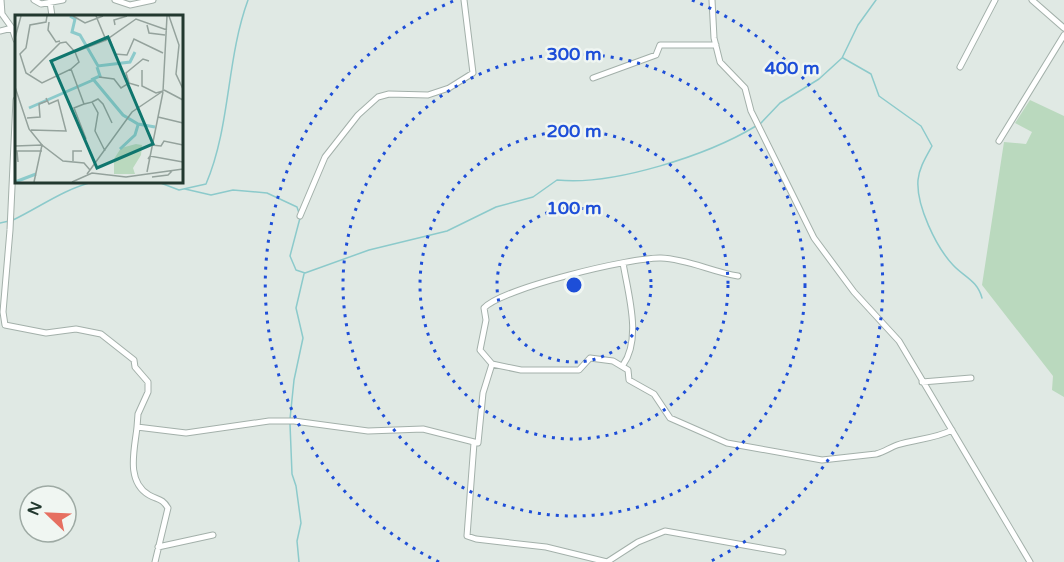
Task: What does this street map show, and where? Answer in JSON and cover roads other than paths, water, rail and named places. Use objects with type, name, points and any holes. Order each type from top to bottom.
[{"type":"street","points":[[1,0],[2,14],[12,28],[15,37]]},
{"type":"street","points":[[34,0],[41,4],[63,0]]},
{"type":"street","points":[[115,0],[130,5],[153,0]]},
{"type":"street","points":[[300,216],[325,157],[358,115],[378,97],[388,94],[428,95],[449,88],[473,73],[464,0]]},
{"type":"street","points":[[712,0],[720,62],[745,88],[756,120],[814,238],[854,292],[899,341],[1030,562]]},
{"type":"street","points":[[960,67],[995,0]]},
{"type":"street","points":[[1032,0],[1063,26]]},
{"type":"street","points":[[50,2],[51,15]]},
{"type":"street","points":[[0,31],[12,28]]},
{"type":"street","points":[[999,141],[1064,35]]},
{"type":"street","points":[[593,78],[656,55],[660,45],[716,45]]},
{"type":"street","points":[[15,123],[11,224],[2,312],[3,325],[46,333],[76,329],[108,337],[134,360],[135,367],[148,382],[148,392],[138,414],[132,464],[137,481],[147,494],[162,499],[168,508],[155,562]]},
{"type":"street","points":[[738,276],[679,259],[658,258],[623,263],[551,279],[488,305],[484,309],[486,320],[480,350],[492,364],[521,370],[579,370],[590,358],[600,358],[624,365],[628,370],[629,380],[654,394],[670,418],[713,437],[741,446],[822,460],[886,452],[893,446],[953,431]]},
{"type":"street","points":[[623,263],[632,321],[629,357],[624,365]]},
{"type":"street","points":[[137,426],[186,433],[290,421],[368,431],[423,429],[478,443],[483,393],[492,364]]},
{"type":"street","points":[[922,382],[971,378]]},
{"type":"street","points":[[474,443],[467,536],[546,547],[607,562],[638,542],[666,531],[783,552]]},
{"type":"street","points":[[158,547],[213,535]]},
{"type":"waterway","points":[[161,183],[179,190],[206,184],[220,139],[236,46],[248,0]]},
{"type":"waterway","points":[[760,124],[780,103],[819,79],[842,58],[858,25],[876,0]]},
{"type":"waterway","points":[[843,58],[871,74],[879,96],[921,126],[932,146],[921,167],[918,180],[920,201],[928,225],[940,248],[957,269],[974,283],[982,298]]},
{"type":"waterway","points":[[300,218],[290,256],[296,270],[305,273],[369,250],[447,231],[496,207],[533,197],[557,180],[580,181],[605,178],[660,166],[713,148],[756,126]]},
{"type":"waterway","points":[[13,220],[62,194],[89,183]]},
{"type":"waterway","points":[[185,189],[211,195],[233,190],[267,193],[297,207],[299,213]]},
{"type":"waterway","points":[[0,223],[9,221]]},
{"type":"waterway","points":[[290,419],[294,380],[303,338],[296,308],[304,274]]},
{"type":"waterway","points":[[290,424],[292,474],[301,523],[297,541],[299,562]]}]
